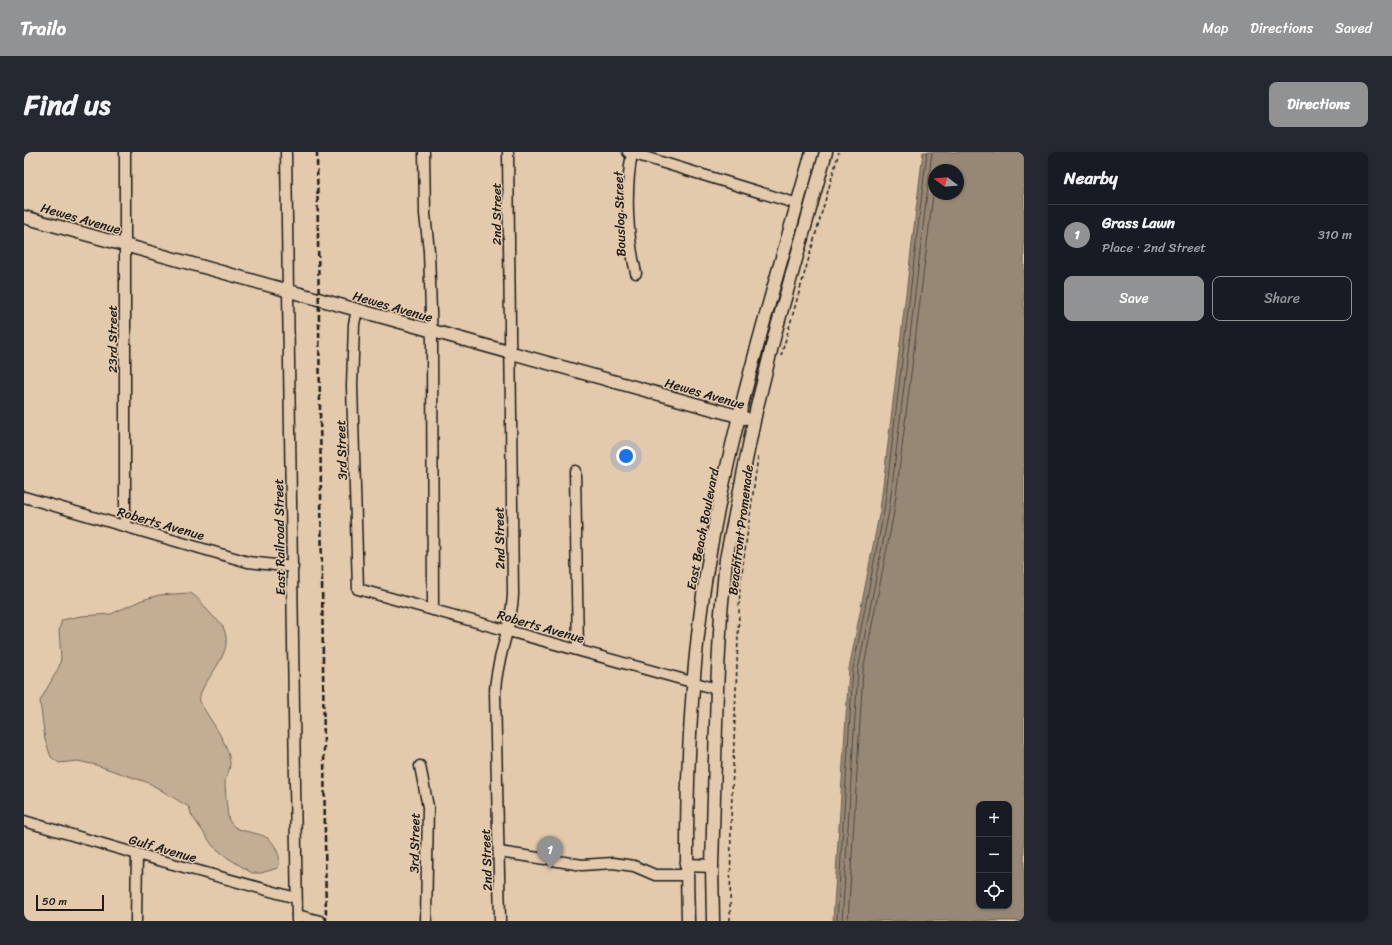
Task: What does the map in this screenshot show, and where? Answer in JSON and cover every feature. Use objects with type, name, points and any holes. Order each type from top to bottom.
[{"type":"main road","name":"East Beach Boulevard","points":[[688,921],[686,870],[688,771],[693,683],[704,595],[717,518],[738,417],[812,152]]},
{"type":"main road","points":[[713,921],[712,866],[717,689],[721,613],[726,559],[754,421],[775,334],[826,152]]},
{"type":"main road","name":"Hewes Avenue","points":[[24,217],[754,421]]},
{"type":"main road","points":[[686,870],[712,866]]},
{"type":"street","name":"23rd Street","points":[[125,152],[125,526]]},
{"type":"street","name":"East Railroad Street","points":[[286,152],[297,918]]},
{"type":"street","points":[[424,152],[425,214],[429,251],[431,331],[433,610]]},
{"type":"street","name":"2nd Street","points":[[500,921],[494,692],[497,671],[512,616],[513,594],[508,152]]},
{"type":"street","points":[[630,153],[798,204]]},
{"type":"street","name":"Bouslog Street","points":[[630,153],[628,174],[630,251],[636,273]]},
{"type":"street","name":"3rd Street","points":[[357,310],[354,324],[352,386],[358,589]]},
{"type":"street","points":[[575,471],[578,650]]},
{"type":"street","name":"Roberts Avenue","points":[[24,497],[248,562],[293,567]]},
{"type":"street","name":"Roberts Avenue","points":[[358,589],[717,689]]},
{"type":"street","name":"3rd Street","points":[[420,766],[428,807],[426,921]]},
{"type":"street","name":"Gulf Avenue","points":[[24,821],[136,854],[296,898]]},
{"type":"street","points":[[499,852],[582,865],[613,863],[634,866],[655,874],[686,870]]},
{"type":"street","points":[[136,854],[136,921]]},
{"type":"street","points":[[297,918],[320,921]]},
{"type":"path","points":[[781,359],[839,152]]},
{"type":"path","name":"Beachfront Promenade","points":[[730,921],[731,820],[740,586],[759,455]]},
{"type":"shaded area","points":[[190,593],[199,600],[212,616],[221,623],[226,638],[225,649],[220,660],[202,689],[200,697],[201,704],[219,733],[227,749],[229,757],[230,766],[225,781],[229,820],[233,826],[239,829],[267,838],[273,843],[278,853],[278,868],[261,873],[252,873],[228,858],[213,846],[192,816],[189,807],[149,783],[96,765],[78,761],[59,763],[51,757],[45,740],[40,701],[59,667],[61,658],[59,630],[62,620],[81,616],[111,614],[142,600],[159,595]]},
{"type":"water","points":[[923,152],[1024,152],[1024,921],[833,921],[849,669],[880,510]]},
{"type":"railway","points":[[317,152],[326,921]]},
{"type":"place","name":"Grass Lawn","points":[[550,869]]}]
